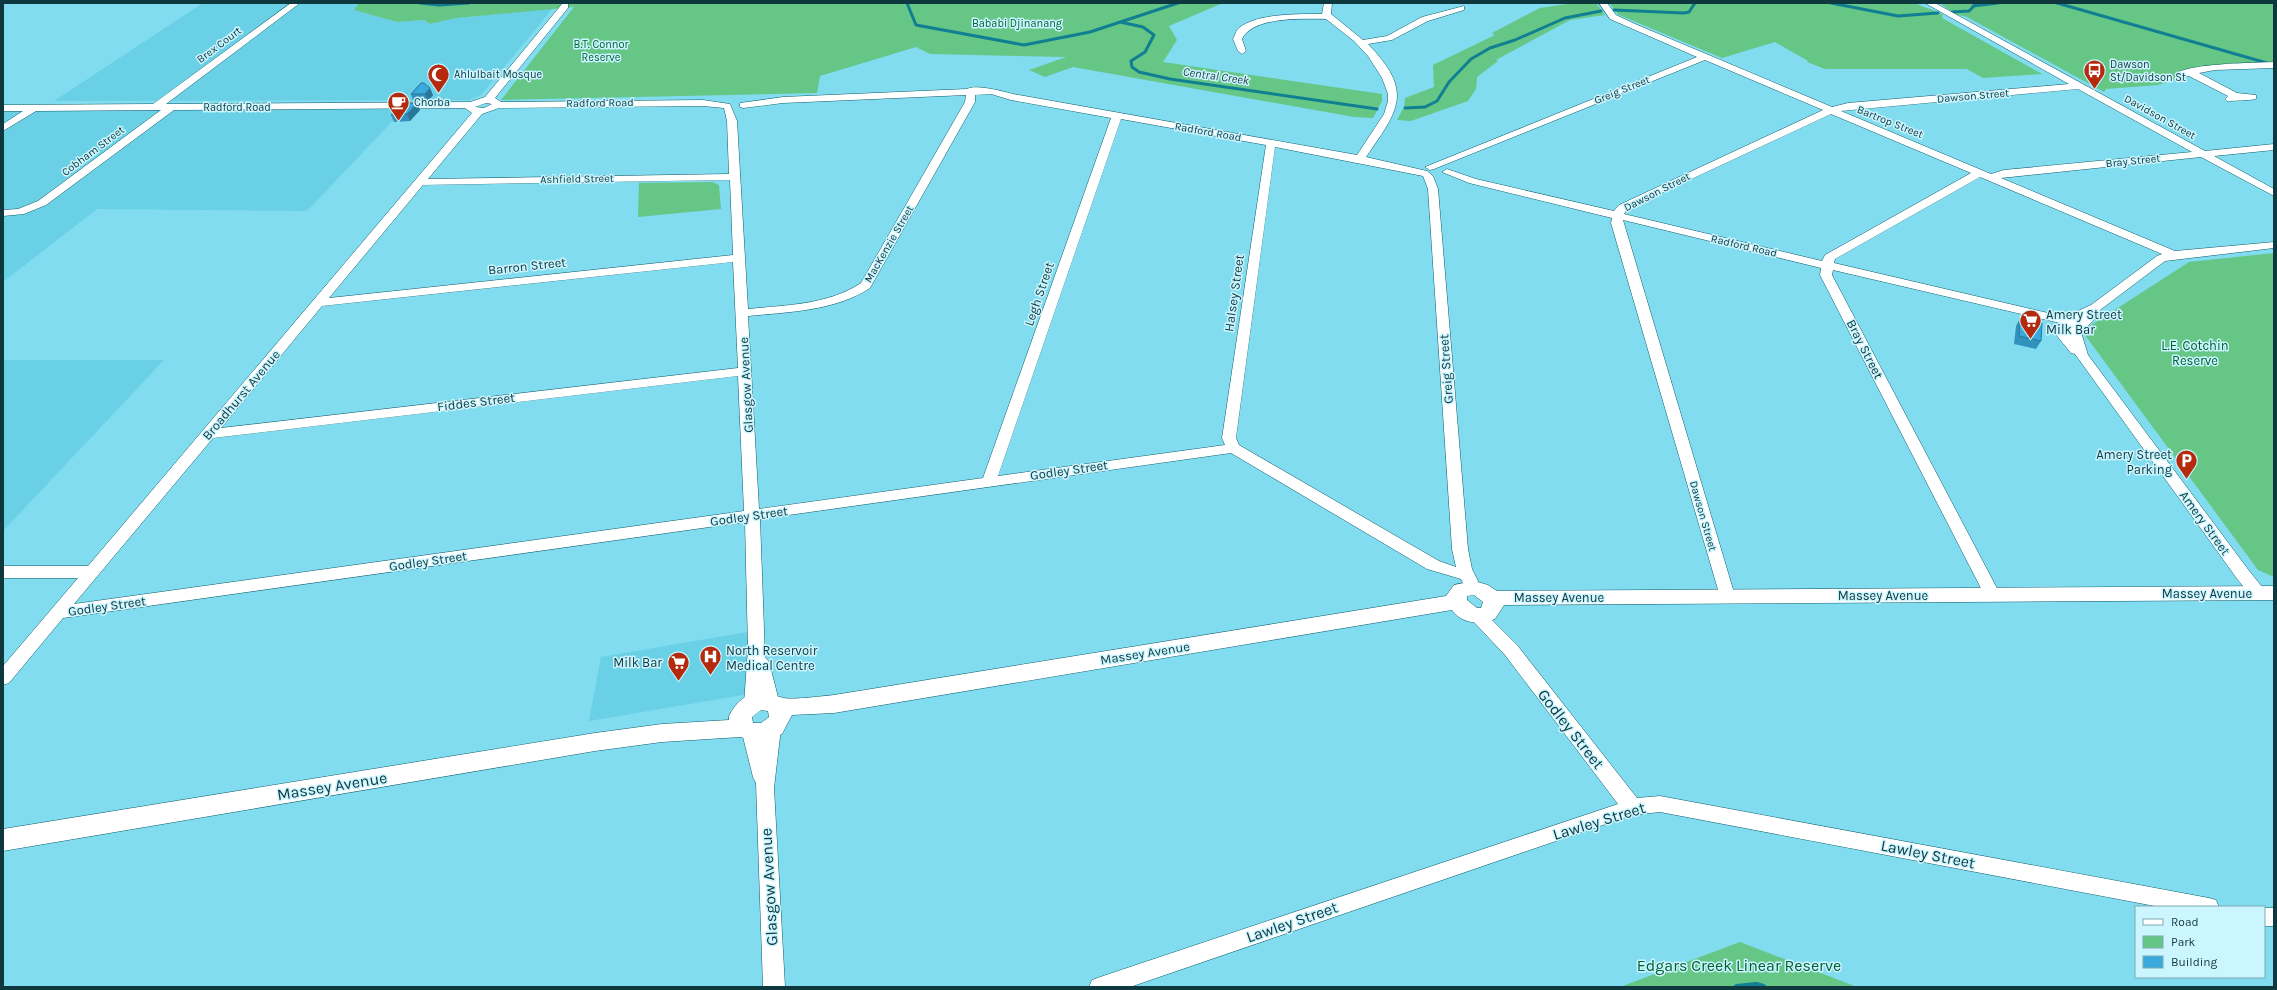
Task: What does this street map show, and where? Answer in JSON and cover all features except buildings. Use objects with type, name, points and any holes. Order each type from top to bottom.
[{"type":"street","name":"Brex Court","points":[[156,107],[296,3]]},
{"type":"street","points":[[1328,3],[1326,13],[1328,16],[1362,43],[1380,66],[1387,78],[1394,101],[1389,112],[1360,158]]},
{"type":"street","name":"Bartrop Street","points":[[1603,3],[1613,17],[1704,57],[1993,177],[2174,255]]},
{"type":"street","name":"Davidson Street","points":[[1929,3],[2274,193]]},
{"type":"street","points":[[475,108],[492,103],[565,6]]},
{"type":"street","points":[[1362,43],[1388,38],[1425,19],[1461,8]]},
{"type":"street","points":[[1242,51],[1238,45],[1237,38],[1240,32],[1252,24],[1281,18],[1328,16]]},
{"type":"street","name":"Greig Street","points":[[1460,575],[1434,174],[1450,159],[1704,57]]},
{"type":"street","points":[[2179,75],[2215,67],[2274,65]]},
{"type":"street","points":[[2189,72],[2232,97],[2253,97]]},
{"type":"street","name":"Dawson Street","points":[[1727,596],[1617,223],[1619,212],[1623,207],[1831,110],[1848,106],[2080,86]]},
{"type":"street","name":"Radford Road","points":[[492,103],[735,104],[775,100],[992,91],[1117,116],[1360,158],[1473,181],[2015,310],[2072,326]]},
{"type":"street","name":"MacKenzie Street","points":[[742,313],[838,300],[857,292],[866,285],[970,102],[971,92]]},
{"type":"street","name":"Glasgow Avenue","points":[[735,104],[732,121],[734,177],[745,371],[774,987]]},
{"type":"street","name":"Cobham Street","points":[[3,213],[27,210],[42,204],[172,107]]},
{"type":"street","name":"Radford Road","points":[[3,108],[475,108]]},
{"type":"street","points":[[3,128],[34,108]]},
{"type":"street","name":"Broadhurst Avenue","points":[[3,678],[56,613],[420,182],[475,108]]},
{"type":"street","name":"Legh Street","points":[[989,481],[1117,116]]},
{"type":"street","name":"Halsey Street","points":[[1233,448],[1229,438],[1269,148],[1272,143]]},
{"type":"street","name":"Bray Street","points":[[1993,177],[2004,173],[2274,147]]},
{"type":"street","points":[[1828,266],[1828,257],[1981,172]]},
{"type":"street","name":"Ashfield Street","points":[[420,182],[734,177]]},
{"type":"street","points":[[2072,326],[2089,318],[2095,308],[2161,258],[2174,255],[2274,245]]},
{"type":"street","name":"Barron Street","points":[[318,303],[738,258]]},
{"type":"street","name":"Bray Street","points":[[1828,266],[1826,275],[1992,594]]},
{"type":"street","name":"Amery Street","points":[[2072,326],[2074,336],[2082,355],[2244,576],[2266,593]]},
{"type":"street","name":"Fiddes Street","points":[[208,434],[745,371]]},
{"type":"street","points":[[1233,448],[1415,553],[1435,567],[1460,575],[1466,612],[1486,608]]},
{"type":"street","name":"Godley Street","points":[[56,613],[1233,448]]},
{"type":"street","points":[[3,572],[91,572]]},
{"type":"street","name":"Massey Avenue","points":[[3,840],[834,704],[1460,575]]},
{"type":"street","name":"Massey Avenue","points":[[1486,608],[1727,596],[2266,593]]},
{"type":"street","name":"Godley Street","points":[[1486,608],[1511,650],[1632,807]]},
{"type":"street","name":"Lawley Street","points":[[1100,987],[1632,807],[1660,804],[2204,906]]},
{"type":"shaded area","points":[[203,3],[359,3],[354,10],[397,22],[424,20],[430,24],[456,18],[553,8],[481,95],[469,100],[54,101]]},
{"type":"shaded area","points":[[405,108],[307,211],[97,209],[3,282],[3,111]]},
{"type":"shaded area","points":[[3,360],[164,360],[3,531]]},
{"type":"shaded area","points":[[748,632],[749,694],[589,721],[601,657]]},
{"type":"green space","points":[[359,3],[1223,3],[1169,26],[1177,40],[1163,62],[1382,94],[1382,101],[1373,118],[1354,117],[1073,67],[1045,77],[1029,70],[1066,57],[930,54],[916,47],[820,76],[817,93],[501,100],[574,7],[456,18],[430,24],[424,20],[397,22],[354,10]]},
{"type":"green space","points":[[1915,3],[1940,13],[1943,15],[1942,18],[2042,74],[1983,78],[1967,69],[1825,69],[1807,62],[1808,61],[1775,42],[1722,58],[1619,15],[1610,4]]},
{"type":"green space","points":[[1940,3],[2274,3],[2274,64],[2189,70],[2173,74],[2181,77],[2158,85],[2106,89],[2104,92],[1967,17],[1955,14]]},
{"type":"green space","points":[[1567,4],[1597,4],[1605,15],[1570,20],[1496,60],[1498,61],[1477,77],[1476,89],[1468,101],[1411,121],[1397,120],[1404,107],[1405,98],[1434,87],[1433,65],[1495,35],[1492,33],[1540,8]]},
{"type":"green space","points":[[712,182],[719,185],[721,209],[638,217],[639,183]]},
{"type":"green space","name":"L.E. Cotchin Reserve","points":[[2274,253],[2274,577],[2258,570],[2082,331],[2189,262]]},
{"type":"green space","name":"Edgars Creek Linear Reserve","points":[[1740,942],[1857,987],[1620,987]]},
{"type":"waterway","points":[[420,3],[439,5],[469,3]]},
{"type":"waterway","points":[[907,3],[916,25],[1024,45],[1090,32],[1120,22]]},
{"type":"waterway","points":[[1120,22],[1178,3]]},
{"type":"waterway","name":"Central Creek","points":[[1614,10],[1684,13],[1689,12],[1695,3]]},
{"type":"waterway","name":"Central Creek","points":[[1831,3],[1898,16],[1938,13]]},
{"type":"waterway","name":"Central Creek","points":[[1974,6],[1977,3]]},
{"type":"waterway","points":[[1974,6],[1998,3]]},
{"type":"waterway","points":[[2057,3],[2267,63]]},
{"type":"waterway","name":"Central Creek","points":[[1952,12],[1969,11],[1974,6]]},
{"type":"waterway","name":"Central Creek","points":[[1405,108],[1425,107],[1437,101],[1449,82],[1471,59],[1490,48],[1515,40],[1565,18],[1601,11]]},
{"type":"waterway","name":"Central Creek","points":[[1120,22],[1143,27],[1154,35],[1145,52],[1131,61],[1132,67],[1139,72],[1170,79],[1377,109]]},
{"type":"waterway","points":[[1737,987],[1756,985],[1763,987]]},
{"type":"place","name":"Dawson St/Davidson St","points":[[2095,90]]},
{"type":"place","name":"Ahlulbait Mosque","points":[[439,94]]},
{"type":"place","name":"Chorba","points":[[399,122]]},
{"type":"place","name":"Amery Street Milk Bar","points":[[2030,340]]},
{"type":"place","name":"Amery Street Parking","points":[[2187,480]]},
{"type":"place","name":"North Reservoir Medical Centre","points":[[711,676]]},
{"type":"place","name":"Milk Bar","points":[[678,682]]},
{"type":"park label","name":"Bababi Djinanang","points":[[1017,23]]},
{"type":"park label","name":"B.T. Connor Reserve","points":[[601,50]]}]
